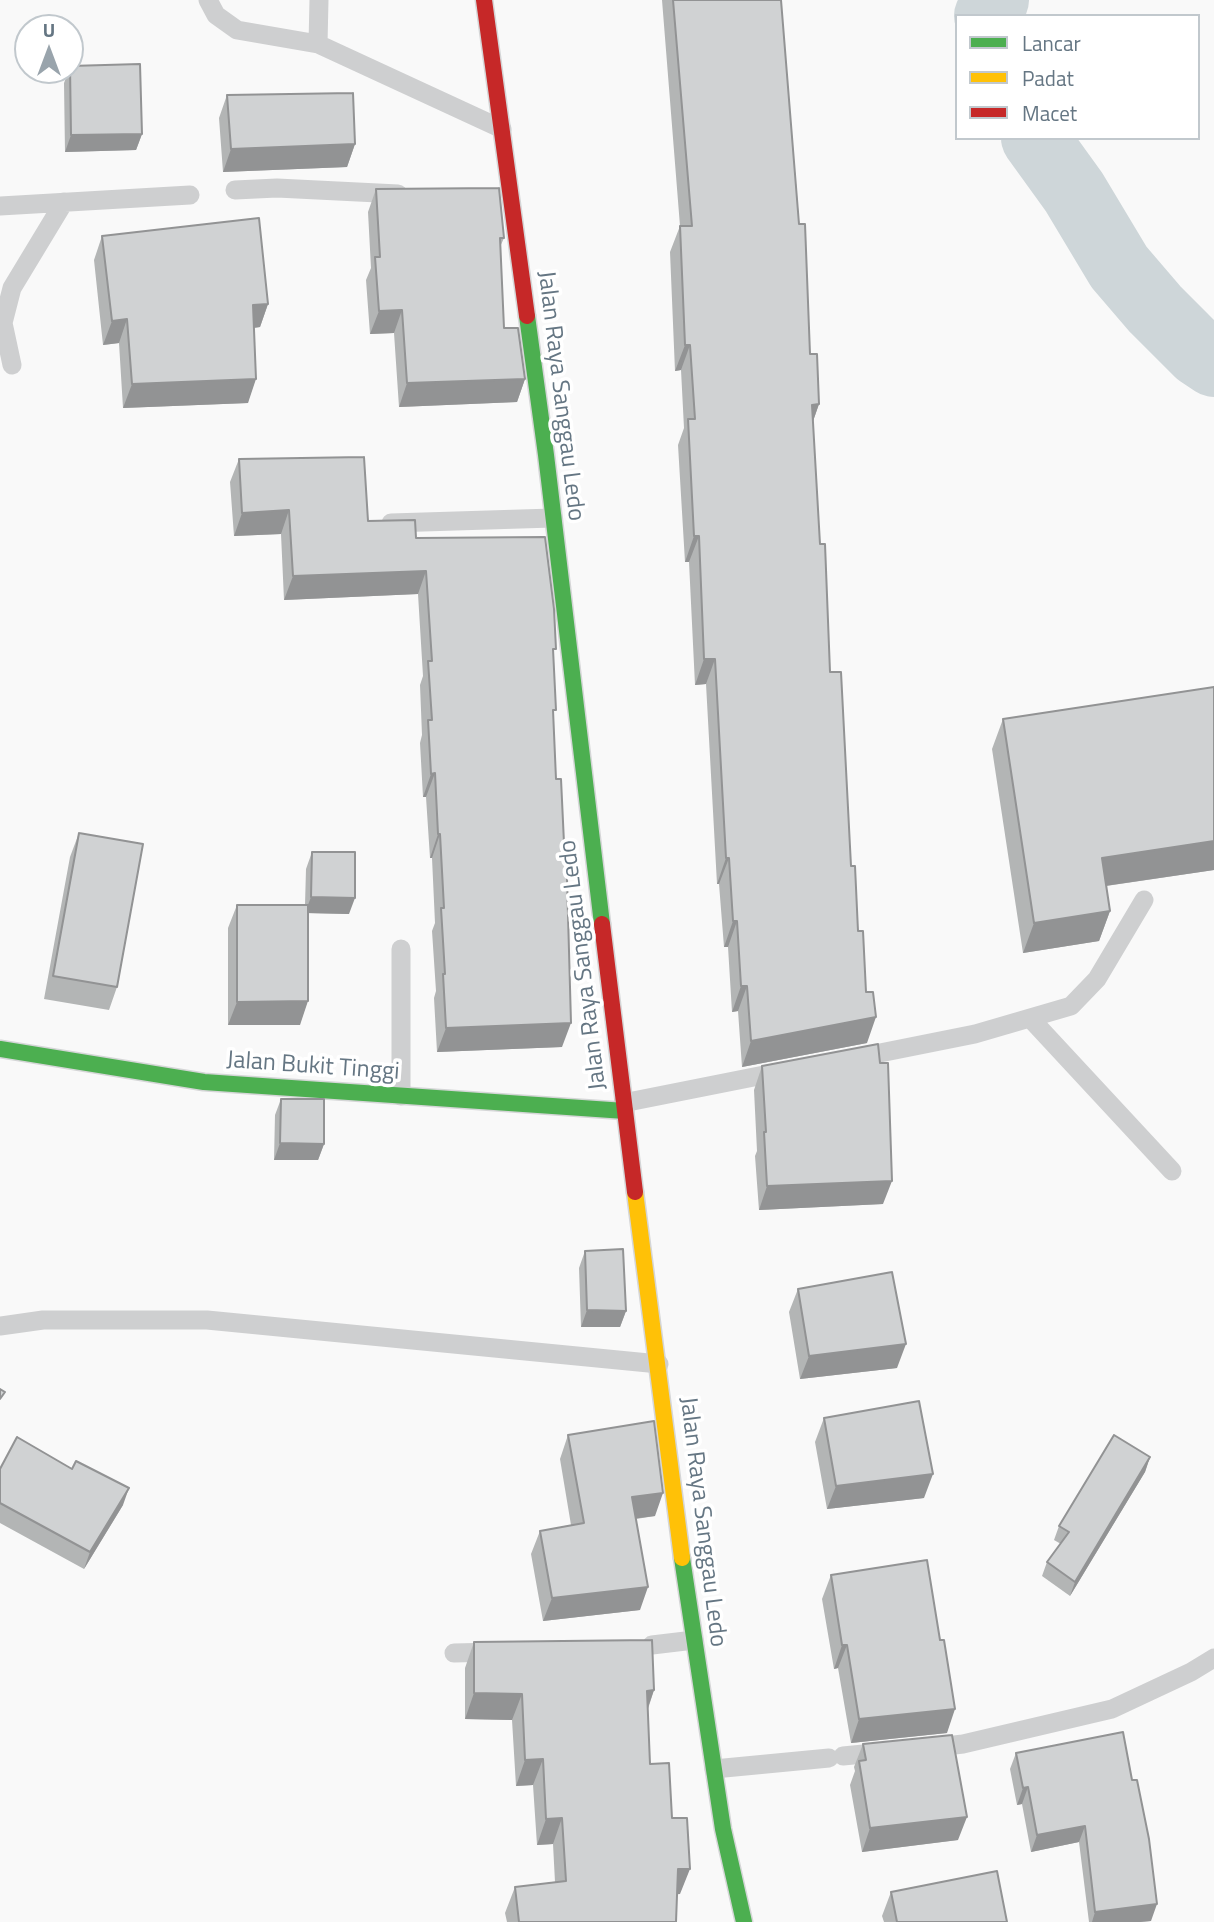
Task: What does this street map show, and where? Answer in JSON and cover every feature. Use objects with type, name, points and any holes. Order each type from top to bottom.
[{"type":"main road","name":"Jalan Raya Sanggau Ledo","points":[[484,0],[502,129],[504,199],[553,518],[624,1107],[694,1640],[723,1829],[744,1922]]},
{"type":"main road","name":"Jalan Bukit Tinggi","points":[[0,1049],[204,1082],[401,1096],[624,1107]]},
{"type":"lane","points":[[208,0],[216,15],[237,30],[318,44],[502,129]]},
{"type":"lane","points":[[318,44],[319,0]]},
{"type":"lane","points":[[235,190],[277,188],[415,195]]},
{"type":"lane","points":[[0,206],[190,195]]},
{"type":"lane","points":[[12,365],[3,323],[12,288],[64,202]]},
{"type":"lane","points":[[386,523],[553,518]]},
{"type":"lane","points":[[830,1062],[975,1034],[1071,1006],[1097,979],[1144,900]]},
{"type":"lane","points":[[401,949],[401,1096]]},
{"type":"lane","points":[[1030,1018],[1172,1171]]},
{"type":"lane","points":[[624,1107],[804,1068]]},
{"type":"lane","points":[[0,1326],[43,1320],[207,1320],[659,1364]]},
{"type":"lane","points":[[652,1645],[694,1640]]},
{"type":"lane","points":[[454,1653],[509,1652]]},
{"type":"lane","points":[[714,1769],[963,1744],[1112,1709],[1191,1672],[1214,1658]]},
{"type":"building","points":[[673,0],[781,0],[799,224],[805,224],[810,354],[817,354],[819,404],[812,405],[820,544],[825,544],[830,672],[841,672],[851,866],[855,866],[858,931],[863,931],[866,992],[873,992],[876,1017],[751,1041],[747,986],[741,986],[737,921],[733,921],[729,858],[726,858],[715,659],[704,659],[699,536],[694,536],[688,419],[695,419],[690,345],[685,345],[680,226],[692,226]]},
{"type":"building","points":[[140,64],[142,134],[71,135],[70,84],[84,84],[84,66]]},
{"type":"building","points":[[353,93],[355,144],[231,149],[227,95]]},
{"type":"building","points":[[499,188],[504,238],[500,238],[504,328],[518,328],[525,379],[407,383],[402,310],[379,311],[375,257],[380,257],[376,189]]},
{"type":"building","points":[[259,218],[268,304],[253,305],[256,379],[132,384],[127,319],[112,321],[102,236]]},
{"type":"building","points":[[364,457],[368,521],[415,520],[416,538],[545,537],[554,609],[556,710],[553,710],[556,779],[561,779],[566,843],[571,1023],[446,1028],[440,834],[435,773],[431,774],[428,720],[432,720],[428,661],[432,661],[426,571],[293,576],[289,510],[242,513],[239,459]]},
{"type":"building","points":[[1214,687],[1214,841],[1102,858],[1110,911],[1034,923],[1003,719]]},
{"type":"building","points":[[79,833],[143,844],[117,987],[53,976]]},
{"type":"building","points":[[312,852],[355,852],[355,898],[311,897]]},
{"type":"building","points":[[237,905],[308,905],[308,1001],[237,1002]]},
{"type":"building","points":[[878,1044],[880,1063],[888,1063],[892,1181],[767,1186],[762,1066]]},
{"type":"building","points":[[281,1099],[324,1099],[324,1144],[280,1143]]},
{"type":"building","points":[[623,1249],[626,1311],[587,1310],[585,1251]]},
{"type":"building","points":[[892,1272],[906,1344],[809,1356],[798,1289]]},
{"type":"building","points":[[919,1401],[933,1474],[836,1486],[824,1418]]},
{"type":"building","points":[[654,1421],[663,1493],[632,1497],[648,1587],[552,1598],[540,1531],[584,1523],[568,1435]]},
{"type":"building","points":[[1114,1435],[1150,1457],[1075,1582],[1047,1562],[1069,1532],[1059,1526]]},
{"type":"building","points":[[17,1437],[72,1469],[76,1461],[129,1488],[90,1552],[0,1503],[0,1469]]},
{"type":"building","points":[[927,1560],[955,1709],[859,1719],[847,1645],[842,1645],[831,1575]]},
{"type":"building","points":[[652,1640],[654,1690],[647,1691],[650,1764],[669,1763],[672,1818],[687,1818],[690,1869],[678,1869],[676,1922],[519,1922],[515,1887],[566,1881],[562,1818],[546,1819],[543,1759],[525,1760],[522,1694],[474,1693],[474,1642]]},
{"type":"building","points":[[1123,1732],[1132,1780],[1137,1780],[1149,1839],[1157,1904],[1095,1912],[1085,1826],[1037,1835],[1028,1787],[1023,1788],[1016,1753]]},
{"type":"building","points":[[952,1735],[967,1817],[870,1828],[859,1761],[866,1760],[863,1744]]},
{"type":"building","points":[[997,1871],[1007,1922],[897,1922],[891,1892]]},
{"type":"waterway","points":[[989,14],[995,0]]},
{"type":"waterway","points":[[1036,140],[1074,192],[1119,267],[1155,309],[1199,353],[1214,363]]},
{"type":"traffic: fast","points":[[527,316],[602,924]]},
{"type":"traffic: fast","points":[[0,1049],[204,1082],[625,1111]]},
{"type":"traffic: fast","points":[[682,1558],[723,1829],[744,1922]]},
{"type":"traffic: slow","points":[[635,1192],[682,1558]]},
{"type":"traffic: jam","points":[[484,0],[527,316]]},
{"type":"traffic: jam","points":[[602,924],[635,1192]]}]
